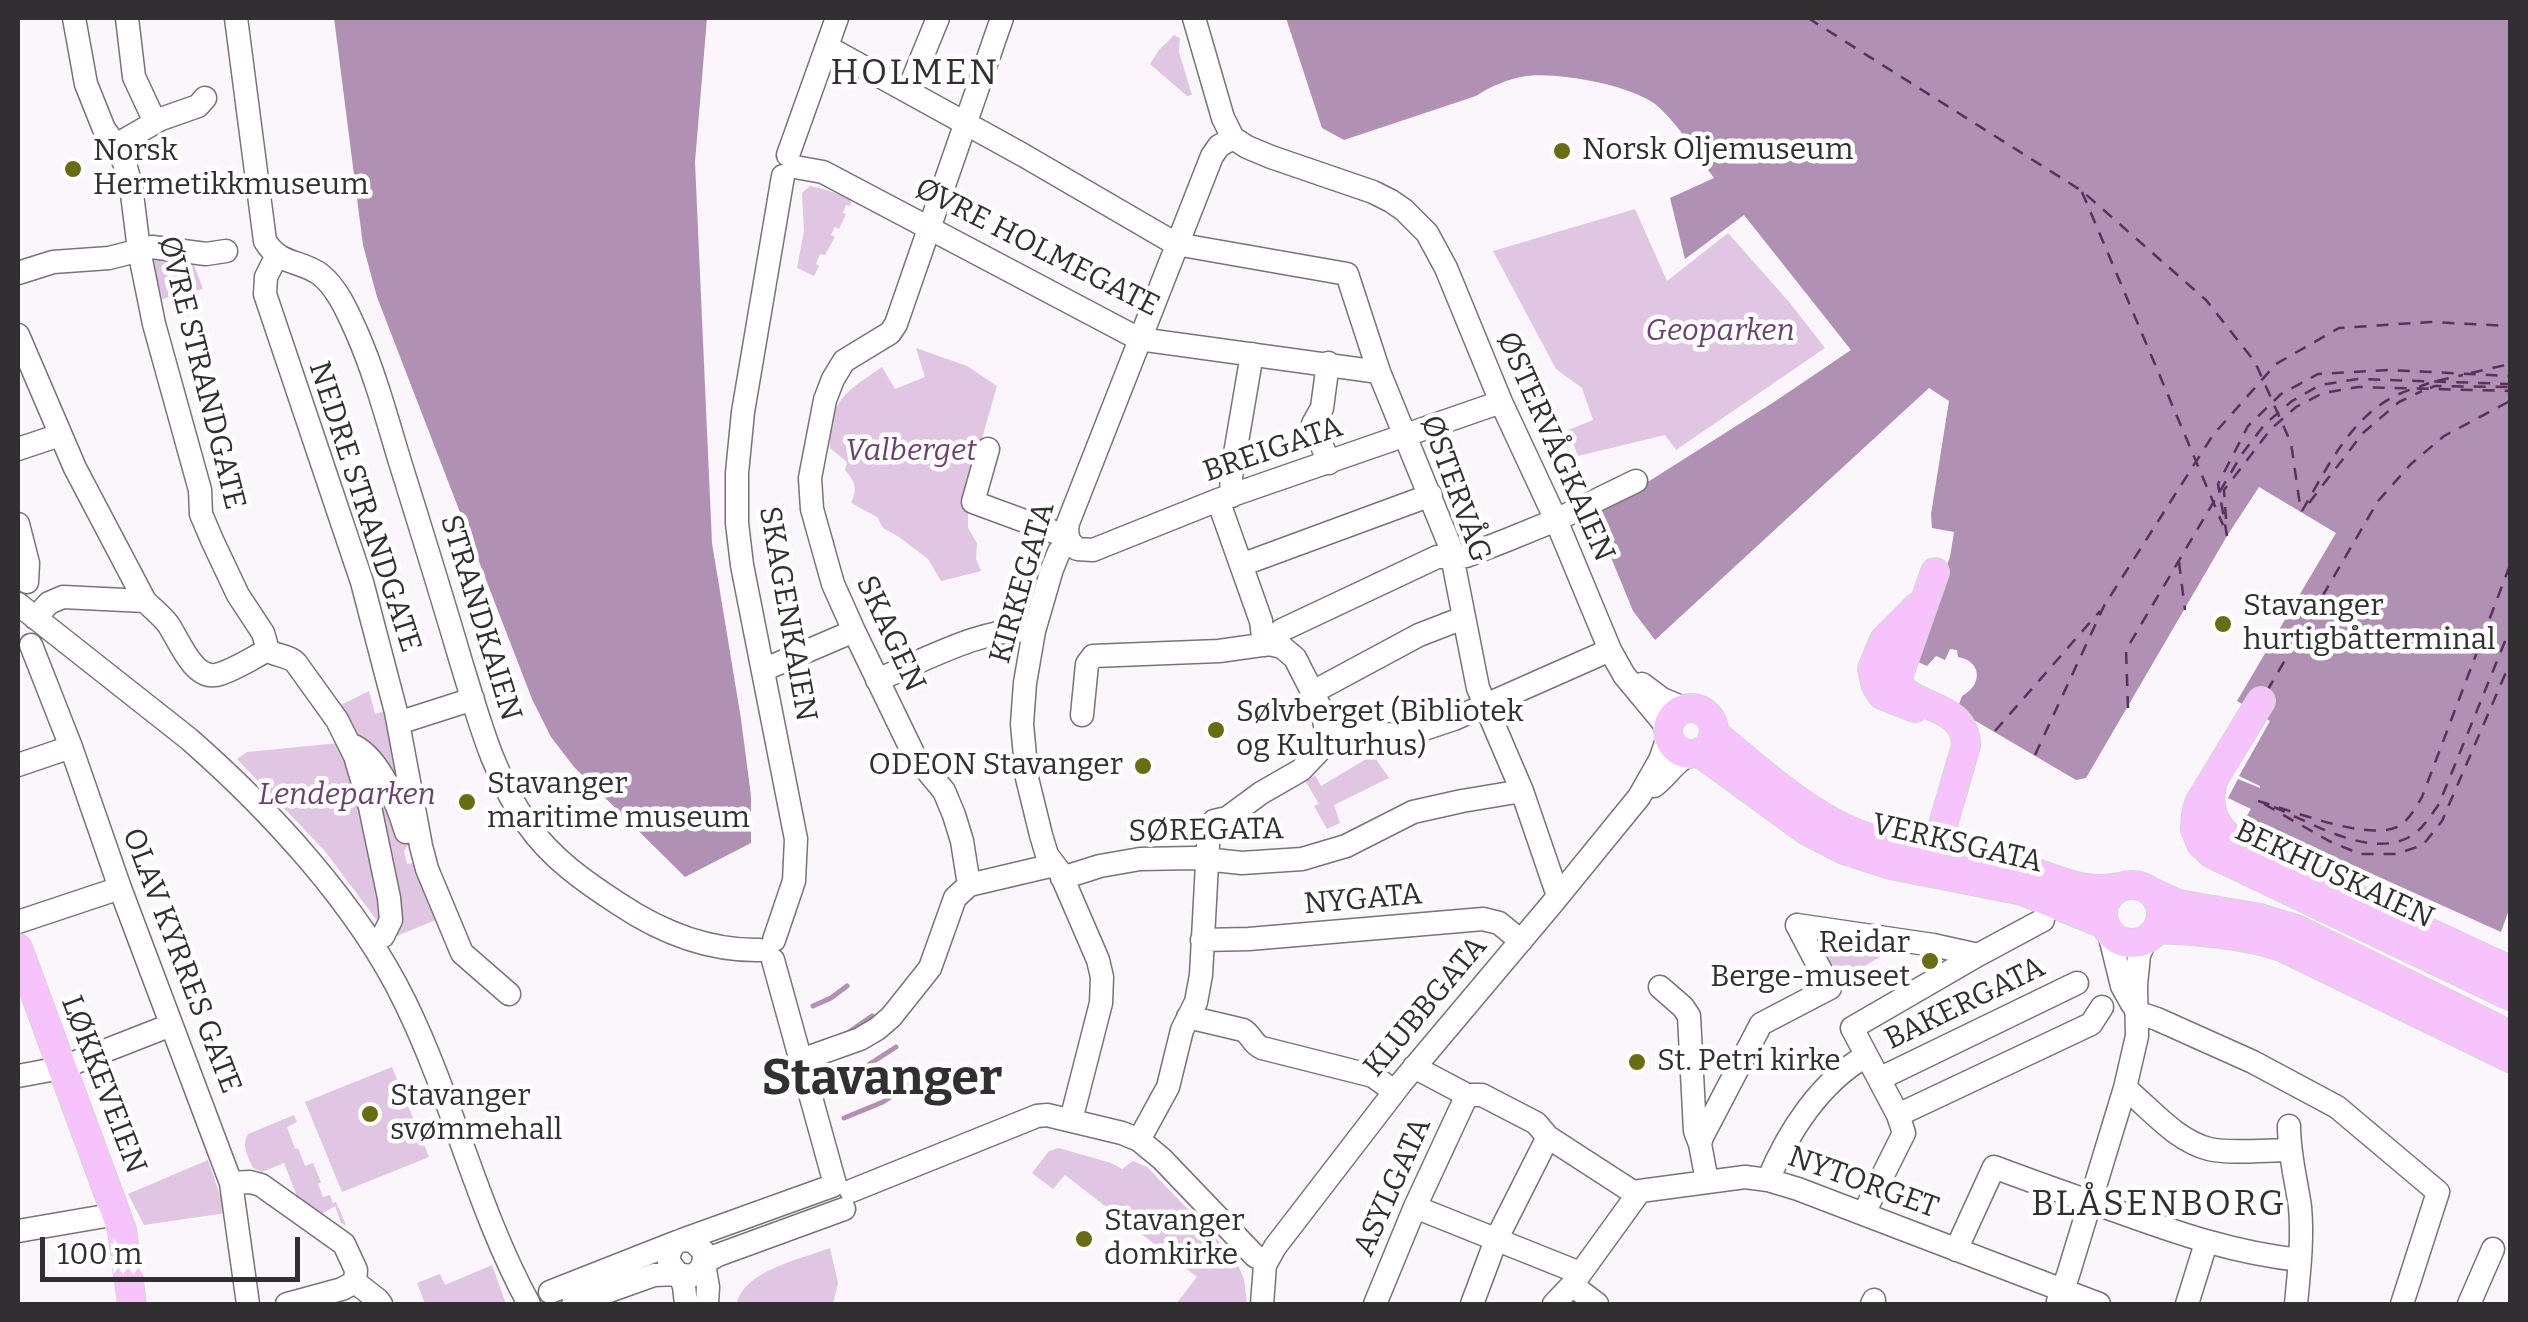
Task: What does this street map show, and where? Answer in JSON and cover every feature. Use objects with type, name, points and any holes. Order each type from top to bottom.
[{"type":"main road","points":[[1931,583],[1898,674],[1898,684],[1952,717],[1964,729],[1966,738],[1955,724],[1882,695],[1872,669],[1884,640],[1915,609],[1931,583]]},
{"type":"main road","name":"BEKHUSKAIEN","points":[[2261,701],[2196,814],[2198,837],[2212,854],[2510,993]]},
{"type":"main road","points":[[1686,709],[1706,714],[1714,726],[1702,747],[1679,750],[1668,735],[1675,715],[1686,709]]},
{"type":"main road","name":"VERKSGATA","points":[[1935,852],[1966,738]]},
{"type":"main road","name":"VERKSGATA","points":[[1702,747],[1791,794],[1838,825],[1882,842],[2023,869],[2089,890],[2119,887]]},
{"type":"main road","name":"VERKSGATA","points":[[1702,747],[1808,832],[1844,850],[1891,865],[2023,890],[2106,928]]},
{"type":"main road","name":"BEKHUSKAIEN","points":[[2216,774],[2211,791],[2212,816],[2234,842],[2510,970]]},
{"type":"main road","points":[[2510,1034],[2296,929],[2260,918],[2194,908],[2139,885],[2119,887],[2104,903],[2106,928],[2118,940],[2128,943],[2151,934],[2193,930],[2282,947],[2510,1058]]},
{"type":"main road","points":[[2151,934],[2161,910],[2152,892]]},
{"type":"main road","name":"LØKKEVEIEN","points":[[18,948],[117,1214],[126,1248],[132,1304]]},
{"type":"street","name":"ØVRE STRANDGATE","points":[[74,18],[86,84],[131,186],[138,250],[154,324],[200,490],[201,514],[238,595],[264,633],[268,650],[293,660],[351,745],[370,807],[389,898],[390,920],[382,936]]},
{"type":"street","points":[[126,18],[134,76],[155,122]]},
{"type":"street","points":[[236,18],[263,236],[277,255]]},
{"type":"street","name":"SKAGENKAIEN","points":[[769,950],[794,882],[796,839],[742,565],[737,473],[749,373],[789,166],[837,18]]},
{"type":"street","points":[[908,91],[938,18]]},
{"type":"street","points":[[930,228],[1002,18]]},
{"type":"street","points":[[1194,18],[1223,118],[1234,138]]},
{"type":"street","points":[[827,47],[1176,244]]},
{"type":"street","points":[[116,146],[155,122],[198,106],[205,98]]},
{"type":"street","name":"KIRKEGATA","points":[[1067,1119],[1102,988],[1098,960],[1047,855],[1031,800],[1024,760],[1023,704],[1034,630],[1052,569],[1068,539],[1068,526],[1176,244],[1212,156],[1219,146],[1234,138]]},
{"type":"street","name":"ØSTERVÅGKAIEN","points":[[1234,138],[1270,157],[1373,192],[1391,201],[1427,233],[1446,268],[1602,654],[1663,722],[1668,735]]},
{"type":"street","name":"ØVRE HOLMEGATE","points":[[789,166],[823,172],[1140,339],[1379,372]]},
{"type":"street","name":"SKAGEN","points":[[930,228],[896,324],[890,333],[847,358],[839,367],[825,400],[810,478],[812,508],[833,584],[914,754],[944,791],[962,840],[969,885]]},
{"type":"street","name":"ØSTERVÅG","points":[[1176,244],[1346,274],[1379,372],[1453,556],[1472,666],[1484,706],[1522,792],[1558,896]]},
{"type":"street","points":[[18,273],[54,262],[109,258],[156,246],[206,254],[226,251]]},
{"type":"street","name":"STRANDKAIEN","points":[[277,255],[326,279],[362,343],[472,699],[499,772],[530,828],[569,868],[661,929],[712,946],[769,950]]},
{"type":"street","name":"NEDRE STRANDGATE","points":[[277,255],[266,277],[265,294],[352,550],[398,723],[427,870],[462,953],[510,994]]},
{"type":"street","points":[[18,334],[95,508],[145,601],[170,627],[195,666],[206,674],[220,674],[268,650]]},
{"type":"street","points":[[1252,354],[1225,498],[1240,565],[1261,621],[1264,645]]},
{"type":"street","points":[[1328,364],[1322,408],[1313,424],[1329,463]]},
{"type":"street","name":"BREIGATA","points":[[1068,539],[1077,549],[1090,551],[1225,498],[1501,402]]},
{"type":"street","points":[[18,449],[60,436]]},
{"type":"street","points":[[988,449],[972,502],[1068,539]]},
{"type":"street","points":[[1264,645],[1282,630],[1437,557],[1466,556],[1549,523],[1636,481]]},
{"type":"street","points":[[1240,565],[1431,495]]},
{"type":"street","points":[[18,524],[28,563],[27,582]]},
{"type":"street","points":[[26,611],[63,597],[145,601]]},
{"type":"street","points":[[26,611],[216,763],[343,902],[404,1000],[499,1238],[543,1299],[680,1241],[841,1193],[1048,1115],[1122,1133],[1151,1148],[1255,1256],[1266,1261],[1262,1304]]},
{"type":"street","points":[[1313,692],[1419,636],[1463,618]]},
{"type":"street","points":[[877,680],[985,636],[1034,630]]},
{"type":"street","points":[[763,670],[854,631]]},
{"type":"street","name":"OLAV KYRRES GATE","points":[[30,644],[232,1183],[248,1304]]},
{"type":"street","points":[[1082,715],[1087,664],[1093,656],[1220,651],[1264,645],[1289,652],[1323,712],[1326,732],[1321,748],[1304,768],[1231,815],[1210,824],[1197,1000],[1182,1030],[1170,1082],[1139,1140]]},
{"type":"street","points":[[1326,732],[1406,735],[1436,726],[1602,654]]},
{"type":"street","name":"ØSTERVÅGKAIEN","points":[[1602,654],[1662,699],[1686,709]]},
{"type":"street","points":[[398,723],[472,699]]},
{"type":"street","name":"KLUBBGATA","points":[[1266,1261],[1414,1067],[1639,797],[1660,760],[1668,735]]},
{"type":"street","points":[[351,745],[361,748],[382,776],[408,837],[420,846]]},
{"type":"street","points":[[18,766],[71,747]]},
{"type":"street","name":"KLUBBGATA","points":[[1639,797],[1680,760],[1702,747]]},
{"type":"street","name":"SØREGATA","points":[[969,885],[1140,860],[1247,863],[1313,856],[1346,846],[1414,812],[1462,800],[1522,792]]},
{"type":"street","points":[[801,1060],[839,1048],[877,1030],[891,1018],[930,965],[955,898],[969,885]]},
{"type":"street","points":[[18,922],[120,888]]},
{"type":"street","name":"NYGATA","points":[[1202,940],[1483,919],[1499,923],[1521,940]]},
{"type":"street","points":[[1864,1214],[1904,1133],[1852,1028],[2043,920]]},
{"type":"street","points":[[1700,1144],[1762,1024],[1830,988],[1797,925],[1978,955]]},
{"type":"street","points":[[2106,928],[2122,986],[2136,1012],[2253,1062],[2337,1107],[2438,1192],[2402,1304]]},
{"type":"street","points":[[2060,1298],[2125,1088],[2137,1036],[2139,955],[2151,934]]},
{"type":"street","points":[[769,950],[841,1193]]},
{"type":"street","name":"BAKERGATA","points":[[1878,1079],[2077,983]]},
{"type":"street","points":[[1660,988],[1689,1016],[1695,1130],[1707,1181]]},
{"type":"street","points":[[1898,1115],[2092,1024],[2102,1007]]},
{"type":"street","points":[[1188,1017],[1242,1030],[1253,1044],[1262,1048],[1373,1076],[1394,1092]]},
{"type":"street","points":[[18,1076],[60,1068],[171,1025]]},
{"type":"street","points":[[1768,1180],[1783,1149],[1830,1082],[1866,1056]]},
{"type":"street","points":[[1414,1067],[1467,1094],[1476,1107],[1528,1135],[1548,1137],[1636,1194],[1554,1304]]},
{"type":"street","points":[[2125,1088],[2171,1128],[2211,1150],[2289,1150]]},
{"type":"street","name":"ASYLGATA","points":[[1375,1304],[1467,1094]]},
{"type":"street","points":[[2289,1126],[2289,1150],[2300,1208],[2296,1304]]},
{"type":"street","points":[[1472,1304],[1496,1240],[1548,1137]]},
{"type":"street","points":[[1956,1250],[1994,1167],[2206,1243],[2260,1256],[2300,1260]]},
{"type":"street","name":"NYTORGET","points":[[1636,1194],[1644,1189],[1732,1178],[1768,1180],[1956,1250],[2060,1298],[2099,1304]]},
{"type":"street","points":[[232,1183],[258,1184],[344,1244],[356,1270],[354,1282],[342,1290],[286,1304]]},
{"type":"street","points":[[572,1304],[654,1275],[692,1276],[718,1255],[841,1193]]},
{"type":"street","points":[[1415,1208],[1496,1240],[1576,1279],[1598,1304]]},
{"type":"street","points":[[18,1231],[117,1214]]},
{"type":"street","points":[[686,1304],[684,1286],[668,1256],[680,1241],[693,1240],[702,1247],[708,1304]]},
{"type":"street","points":[[2187,1304],[2206,1243]]},
{"type":"street","points":[[2469,1304],[2493,1250]]},
{"type":"street","points":[[354,1282],[381,1304]]},
{"type":"green space","points":[[1174,35],[1180,38],[1179,52],[1192,95],[1187,96],[1150,64]]},
{"type":"green space","points":[[810,186],[852,199],[850,206],[846,205],[839,229],[835,227],[831,235],[835,237],[825,255],[820,254],[814,276],[797,268],[804,231],[802,193]]},
{"type":"green space","name":"Geoparken","points":[[1635,209],[1667,281],[1728,233],[1825,348],[1676,450],[1665,435],[1578,456],[1568,430],[1593,420],[1582,388],[1556,369],[1493,251]]},
{"type":"green space","points":[[159,255],[194,265],[203,289],[162,299],[153,262]]},
{"type":"green space","name":"Valberget","points":[[916,348],[967,366],[997,386],[968,481],[968,528],[977,543],[976,559],[981,571],[941,581],[928,559],[883,528],[877,517],[851,503],[855,489],[845,470],[847,462],[830,448],[836,408],[859,383],[882,367],[895,389],[925,377]]},
{"type":"green space","name":"Lendeparken","points":[[369,691],[375,714],[388,710],[392,757],[414,835],[404,851],[407,864],[419,862],[438,919],[397,936],[376,919],[324,850],[237,759],[247,752],[339,743],[337,707]]},
{"type":"green space","points":[[1373,755],[1389,778],[1334,805],[1340,823],[1327,829],[1306,782],[1315,775],[1321,786]]},
{"type":"green space","points":[[1825,937],[1897,947],[1834,984],[1815,940]]},
{"type":"green space","points":[[392,1067],[429,1157],[342,1192],[305,1102]]},
{"type":"green space","points":[[294,1115],[297,1122],[287,1127],[295,1149],[298,1148],[305,1166],[313,1163],[323,1197],[330,1195],[336,1202],[346,1225],[341,1223],[335,1206],[320,1215],[299,1201],[284,1163],[262,1172],[253,1168],[245,1147],[248,1134]]},
{"type":"green space","points":[[1059,1148],[1122,1169],[1133,1161],[1147,1167],[1235,1258],[1244,1279],[1247,1304],[1176,1304],[1197,1277],[1065,1175],[1053,1189],[1032,1173],[1049,1151]]},
{"type":"green space","points":[[208,1160],[226,1213],[144,1225],[128,1194]]},
{"type":"green space","points":[[830,1248],[838,1283],[833,1304],[737,1304],[750,1283],[761,1275]]},
{"type":"green space","points":[[492,1265],[506,1304],[425,1304],[417,1283],[440,1274],[445,1285]]},
{"type":"shaded area","points":[[334,18],[707,18],[695,162],[712,543],[741,719],[751,796],[751,843],[685,877],[574,767],[551,737],[532,699],[377,297],[363,245]]},
{"type":"shaded area","points":[[1286,18],[2510,18],[2510,907],[2501,932],[2246,817],[2251,809],[2228,798],[2238,779],[2260,788],[2239,776],[2270,721],[2265,718],[2251,744],[2228,731],[2242,704],[2237,701],[2336,533],[2259,487],[2086,778],[2076,780],[1957,710],[1962,696],[1974,686],[1977,674],[1972,663],[1958,657],[1957,650],[1950,649],[1945,660],[1936,656],[1927,666],[1916,661],[1915,649],[1950,557],[1954,532],[1932,528],[1949,401],[1929,388],[1655,640],[1633,611],[1594,516],[1851,350],[1744,215],[1685,259],[1670,198],[1714,178],[1671,120],[1644,97],[1593,81],[1526,76],[1344,140],[1322,128]]},
{"type":"waterway","points":[[813,1006],[847,986]]},
{"type":"waterway","points":[[849,1032],[872,1016]]},
{"type":"waterway","points":[[834,1081],[896,1047]]},
{"type":"waterway","points":[[844,1118],[883,1102],[920,1077]]},
{"type":"ferry route","points":[[1808,18],[2082,191],[2206,300],[2255,362],[2291,443],[2301,512]]},
{"type":"ferry route","points":[[2082,192],[2223,525]]},
{"type":"ferry route","points":[[2035,755],[2104,606],[2213,435],[2276,364],[2339,328],[2430,322],[2510,326]]},
{"type":"ferry route","points":[[2471,373],[2510,364]]},
{"type":"ferry route","points":[[2227,536],[2218,484],[2248,426],[2281,394],[2318,374],[2389,370],[2510,376]]},
{"type":"ferry route","points":[[2437,381],[2463,375]]},
{"type":"ferry route","points":[[2128,708],[2126,650],[2242,454],[2265,424],[2292,401],[2320,385],[2358,379],[2510,384]]},
{"type":"ferry route","points":[[2302,511],[2339,448],[2362,420],[2391,398],[2429,383]]},
{"type":"ferry route","points":[[2226,519],[2224,490],[2271,429],[2296,407],[2323,393],[2358,387],[2510,391]]},
{"type":"ferry route","points":[[2430,388],[2510,387]]},
{"type":"ferry route","points":[[2309,503],[2363,433],[2399,402],[2422,391]]},
{"type":"ferry route","points":[[2267,691],[2378,501],[2411,464],[2444,436],[2510,401]]},
{"type":"ferry route","points":[[2179,562],[2185,610]]},
{"type":"ferry route","points":[[2258,801],[2328,823],[2367,830],[2397,827],[2405,821],[2422,797],[2510,565]]},
{"type":"ferry route","points":[[1995,731],[2100,611]]},
{"type":"ferry route","points":[[2274,807],[2363,842],[2398,842],[2414,834],[2439,804],[2510,629]]},
{"type":"ferry route","points":[[2264,804],[2360,854],[2396,854],[2423,845],[2442,821],[2510,663]]},
{"type":"place","name":"Norsk Oljemuseum","points":[[1562,151]]},
{"type":"place","name":"Norsk Hermetikkmuseum","points":[[73,169]]},
{"type":"place","name":"Stavanger hurtigbåtterminal","points":[[2223,624]]},
{"type":"place","name":"Sølvberget (Bibliotek og Kulturhus)","points":[[1216,730]]},
{"type":"place","name":"ODEON Stavanger","points":[[1143,766]]},
{"type":"place","name":"Stavanger maritime museum","points":[[467,802]]},
{"type":"place","name":"Reidar Berge-museet","points":[[1930,961]]},
{"type":"place","name":"St. Petri kirke","points":[[1637,1062]]},
{"type":"place","name":"Stavanger svømmehall","points":[[370,1114]]},
{"type":"place","name":"Stavanger domkirke","points":[[1084,1239]]},
{"type":"district","name":"HOLMEN","points":[[915,74]]},
{"type":"district","name":"Stavanger","points":[[882,1080]]},
{"type":"district","name":"BLÅSENBORG","points":[[2159,1205]]}]
